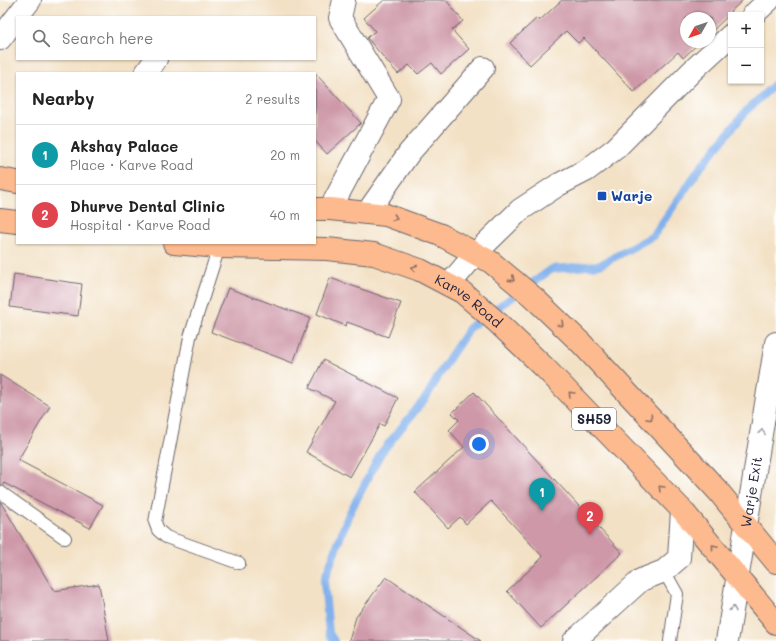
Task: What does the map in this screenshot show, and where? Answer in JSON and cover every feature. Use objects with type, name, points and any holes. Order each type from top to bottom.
[{"type":"main road","points":[[0,179],[16,182]]},
{"type":"main road","name":"SH59","points":[[323,209],[386,215],[441,235],[483,257],[533,296],[582,344],[718,491],[776,562]]},
{"type":"main road","points":[[0,220],[16,222]]},
{"type":"main road","name":"Karve Road","points":[[196,244],[327,249],[374,254],[420,270],[455,289],[498,323],[545,368],[685,513]]},
{"type":"main road","name":"SH59","points":[[685,513],[776,623]]},
{"type":"street","points":[[18,16],[30,0]]},
{"type":"street","points":[[323,209],[389,99],[340,18],[344,0]]},
{"type":"street","points":[[756,12],[769,0]]},
{"type":"street","points":[[0,39],[16,18]]},
{"type":"street","points":[[455,289],[483,257],[520,210],[558,185],[587,170],[616,148],[692,71],[728,38]]},
{"type":"street","points":[[147,72],[155,60]]},
{"type":"street","points":[[367,213],[409,153],[483,68]]},
{"type":"street","name":"Warje Exit","points":[[727,641],[776,343]]},
{"type":"street","points":[[574,641],[641,580],[664,571],[679,558],[685,513]]},
{"type":"lane","points":[[219,245],[190,337],[155,522],[158,530],[166,537],[239,562]]},
{"type":"lane","points":[[0,492],[65,538]]},
{"type":"lane","points":[[664,571],[677,594],[670,641]]},
{"type":"building","points":[[384,0],[446,0],[463,21],[452,30],[469,49],[441,74],[432,63],[418,74],[409,65],[398,74],[367,38],[375,31],[364,18]]},
{"type":"building","points":[[562,0],[743,0],[730,12],[728,12],[728,16],[716,27],[716,12],[680,12],[680,48],[694,48],[683,58],[678,52],[634,92],[584,38],[578,43],[566,31],[530,65],[510,43],[537,18],[539,21]]},
{"type":"building","points":[[316,74],[361,123],[327,154],[316,142]]},
{"type":"building","points":[[14,274],[82,284],[78,316],[10,307]]},
{"type":"building","points":[[330,278],[401,303],[388,337],[347,322],[346,326],[317,314]]},
{"type":"building","points":[[228,288],[310,318],[293,363],[211,332]]},
{"type":"building","points":[[323,360],[398,398],[384,426],[380,424],[350,477],[306,452],[335,401],[309,388]]},
{"type":"building","points":[[0,375],[50,406],[18,460],[103,505],[90,528],[4,483],[3,485],[0,485]]},
{"type":"building","points":[[474,392],[622,553],[541,628],[507,591],[543,557],[491,501],[466,524],[460,517],[448,528],[415,492],[464,447],[449,430],[459,420],[452,413]]},
{"type":"building","points":[[0,501],[54,591],[99,584],[109,641],[0,641]]},
{"type":"building","points":[[386,577],[481,641],[349,641],[356,617]]},
{"type":"waterway","points":[[334,641],[329,633],[324,581],[348,516],[381,453],[427,396],[446,363],[470,327],[552,269],[600,265],[653,236],[700,168],[747,110],[776,83]]},
{"type":"place","name":"Warje","points":[[602,196]]},
{"type":"place","name":"Akshay Palace","points":[[542,511]]},
{"type":"place","name":"Dhurve Dental Clinic","points":[[590,535]]}]
